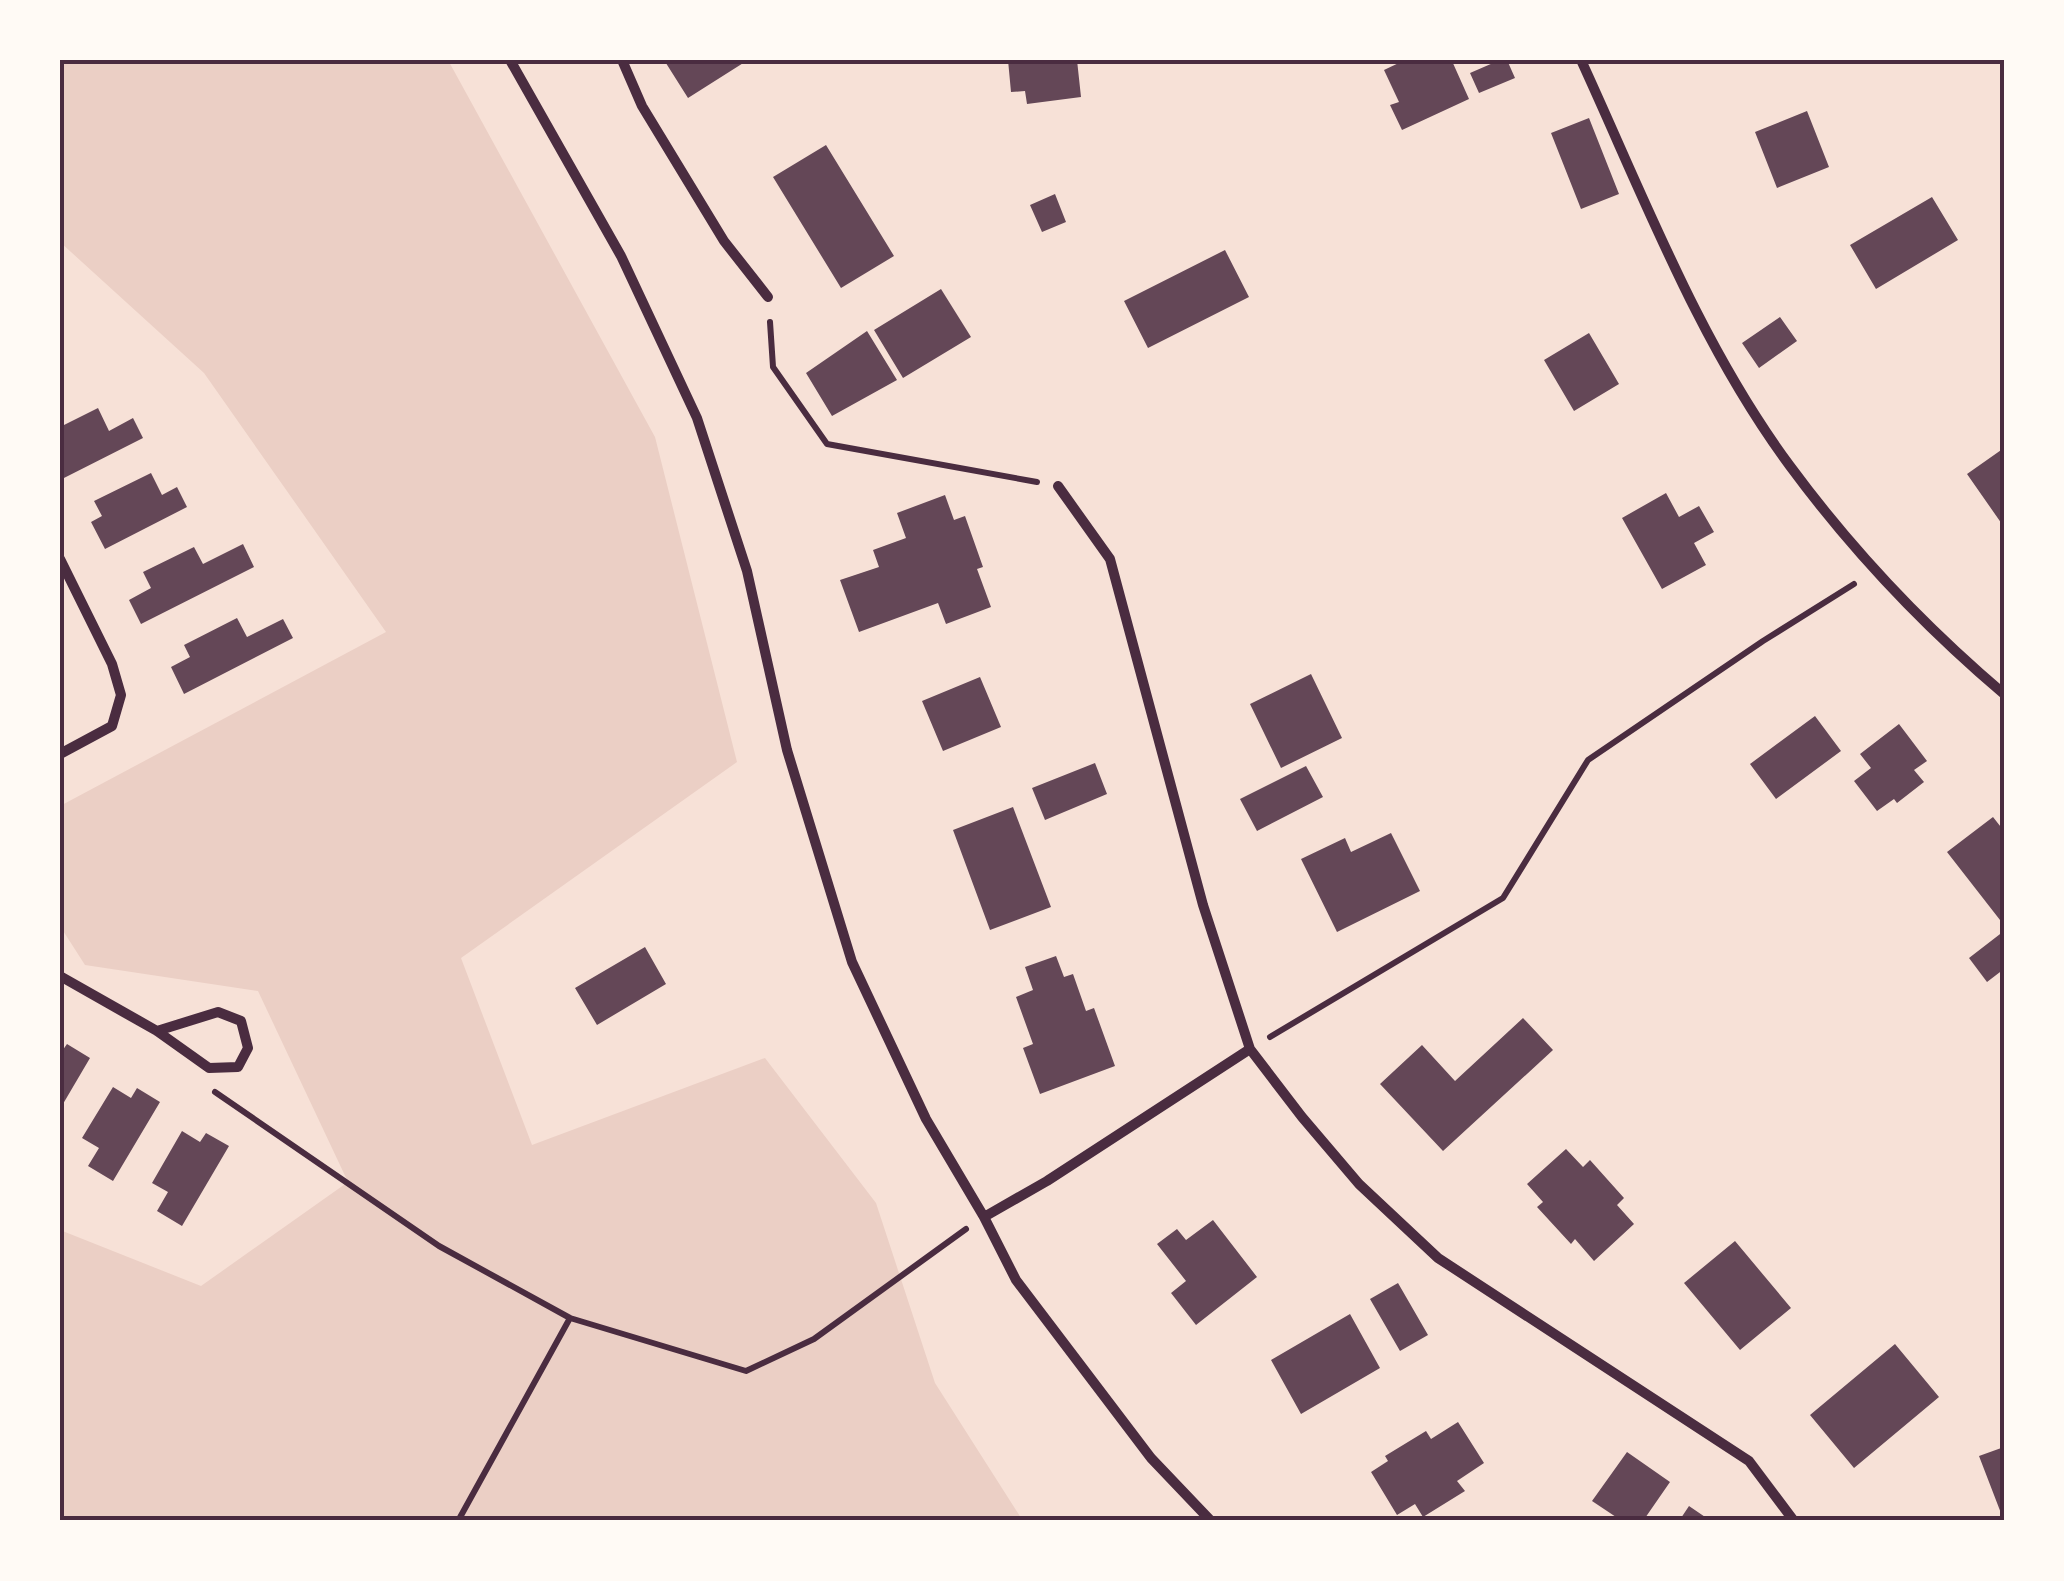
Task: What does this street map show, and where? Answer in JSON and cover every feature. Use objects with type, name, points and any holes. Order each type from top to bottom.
[{"type":"street","points":[[510,60],[621,256],[698,418],[747,571],[787,750],[852,962],[926,1119],[1016,1280],[1150,1458],[1210,1521]]},
{"type":"street","points":[[622,60],[642,106],[724,241],[768,297]]},
{"type":"street","points":[[1581,60],[1673,262],[1735,381],[1790,466],[1876,570],[1941,639],[2004,694]]},
{"type":"street","points":[[1058,486],[1110,560],[1203,905],[1250,1049],[1360,1184],[1438,1258],[1749,1461],[1794,1521]]},
{"type":"street","points":[[60,559],[112,664],[121,695],[112,726],[60,754]]},
{"type":"street","points":[[60,976],[157,1031],[209,1068],[238,1067],[248,1048],[241,1022],[218,1012],[157,1031]]},
{"type":"street","points":[[984,1217],[1048,1181],[1250,1049]]},
{"type":"path","points":[[768,297],[772,368],[827,444],[1058,486]]},
{"type":"path","points":[[1272,1036],[1503,898],[1588,760],[1876,570]]},
{"type":"path","points":[[210,1088],[439,1246],[570,1318],[746,1371],[814,1340],[984,1217]]},
{"type":"path","points":[[458,1521],[570,1318]]},
{"type":"shaded area","points":[[60,60],[448,60],[655,437],[737,762],[461,958],[532,1145],[765,1058],[876,1203],[935,1383],[1023,1521],[60,1521],[60,1230],[201,1286],[348,1182],[258,991],[85,965],[60,926],[60,806],[386,632],[204,373],[60,242]]},
{"type":"building","points":[[664,60],[748,60],[688,98]]},
{"type":"building","points":[[1008,60],[1077,60],[1081,97],[1027,104],[1025,91],[1011,92]]},
{"type":"building","points":[[1405,60],[1443,60],[1445,64],[1452,61],[1469,99],[1402,130],[1390,105],[1399,102],[1384,70]]},
{"type":"building","points":[[1507,60],[1515,78],[1479,93],[1470,73]]},
{"type":"building","points":[[1807,111],[1829,167],[1777,188],[1755,132]]},
{"type":"building","points":[[1589,118],[1619,194],[1581,209],[1551,133]]},
{"type":"building","points":[[826,145],[894,256],[841,288],[773,177]]},
{"type":"building","points":[[1055,194],[1066,222],[1042,232],[1030,205]]},
{"type":"building","points":[[1932,197],[1958,240],[1876,289],[1850,245]]},
{"type":"building","points":[[1225,250],[1249,297],[1148,348],[1124,301]]},
{"type":"building","points":[[941,289],[971,337],[903,378],[874,330]]},
{"type":"building","points":[[1780,317],[1797,341],[1759,368],[1742,343]]},
{"type":"building","points":[[867,331],[897,380],[832,416],[806,373]]},
{"type":"building","points":[[1589,333],[1619,384],[1574,411],[1544,360]]},
{"type":"building","points":[[98,408],[109,431],[133,418],[143,438],[60,480],[60,427]]},
{"type":"building","points":[[2004,448],[2004,527],[1967,474]]},
{"type":"building","points":[[151,473],[162,495],[177,487],[187,507],[105,549],[91,522],[102,516],[94,501]]},
{"type":"building","points":[[1666,493],[1679,517],[1699,506],[1714,532],[1694,543],[1706,565],[1662,589],[1622,518]]},
{"type":"building","points":[[945,495],[954,520],[965,516],[983,567],[977,569],[991,607],[946,624],[938,603],[859,632],[840,580],[879,567],[873,550],[906,538],[897,513]]},
{"type":"building","points":[[243,544],[254,567],[141,624],[129,600],[151,588],[143,572],[194,547],[203,564]]},
{"type":"building","points":[[237,618],[247,637],[283,619],[293,638],[184,694],[171,667],[190,657],[184,645]]},
{"type":"building","points":[[1311,674],[1342,738],[1281,768],[1250,704]]},
{"type":"building","points":[[980,677],[1001,727],[943,751],[922,701]]},
{"type":"building","points":[[1815,716],[1841,751],[1776,799],[1750,764]]},
{"type":"building","points":[[1899,724],[1927,761],[1914,770],[1924,782],[1897,803],[1894,799],[1877,811],[1854,781],[1871,768],[1860,754]]},
{"type":"building","points":[[1095,763],[1107,794],[1045,820],[1032,788]]},
{"type":"building","points":[[1306,766],[1323,797],[1257,831],[1240,799]]},
{"type":"building","points":[[1013,807],[1051,907],[990,930],[953,830]]},
{"type":"building","points":[[1993,817],[2004,831],[2004,917],[2000,920],[1947,852]]},
{"type":"building","points":[[1391,833],[1420,891],[1337,932],[1301,859],[1345,838],[1351,852]]},
{"type":"building","points":[[2004,931],[2004,969],[1987,982],[1969,958]]},
{"type":"building","points":[[645,947],[666,984],[597,1025],[575,988]]},
{"type":"building","points":[[1056,956],[1064,977],[1073,974],[1086,1011],[1094,1008],[1115,1066],[1040,1094],[1023,1048],[1033,1044],[1016,997],[1033,990],[1025,967]]},
{"type":"building","points":[[1523,1018],[1553,1050],[1443,1151],[1380,1084],[1422,1045],[1455,1081]]},
{"type":"building","points":[[67,1044],[90,1058],[60,1109],[60,1054]]},
{"type":"building","points":[[113,1087],[131,1098],[137,1088],[160,1102],[113,1181],[88,1166],[99,1148],[82,1138]]},
{"type":"building","points":[[182,1131],[200,1142],[206,1133],[229,1146],[182,1226],[157,1211],[168,1192],[152,1183]]},
{"type":"building","points":[[1566,1149],[1583,1167],[1590,1160],[1624,1198],[1617,1205],[1634,1224],[1594,1261],[1575,1239],[1571,1244],[1537,1207],[1543,1202],[1527,1184]]},
{"type":"building","points":[[1213,1220],[1257,1277],[1196,1325],[1171,1293],[1186,1281],[1157,1244],[1177,1229],[1186,1240]]},
{"type":"building","points":[[1735,1241],[1791,1308],[1740,1350],[1684,1283]]},
{"type":"building","points":[[1398,1283],[1428,1335],[1400,1351],[1370,1299]]},
{"type":"building","points":[[1350,1314],[1380,1368],[1301,1414],[1271,1360]]},
{"type":"building","points":[[1895,1344],[1939,1397],[1854,1468],[1810,1415]]},
{"type":"building","points":[[1458,1422],[1484,1463],[1457,1481],[1465,1491],[1423,1517],[1415,1504],[1397,1515],[1371,1472],[1388,1461],[1385,1456],[1426,1431],[1431,1439]]},
{"type":"building","points":[[2004,1447],[2004,1521],[1979,1456]]},
{"type":"building","points":[[1627,1452],[1670,1482],[1643,1521],[1622,1521],[1592,1501]]},
{"type":"building","points":[[1689,1506],[1711,1521],[1679,1521]]}]
